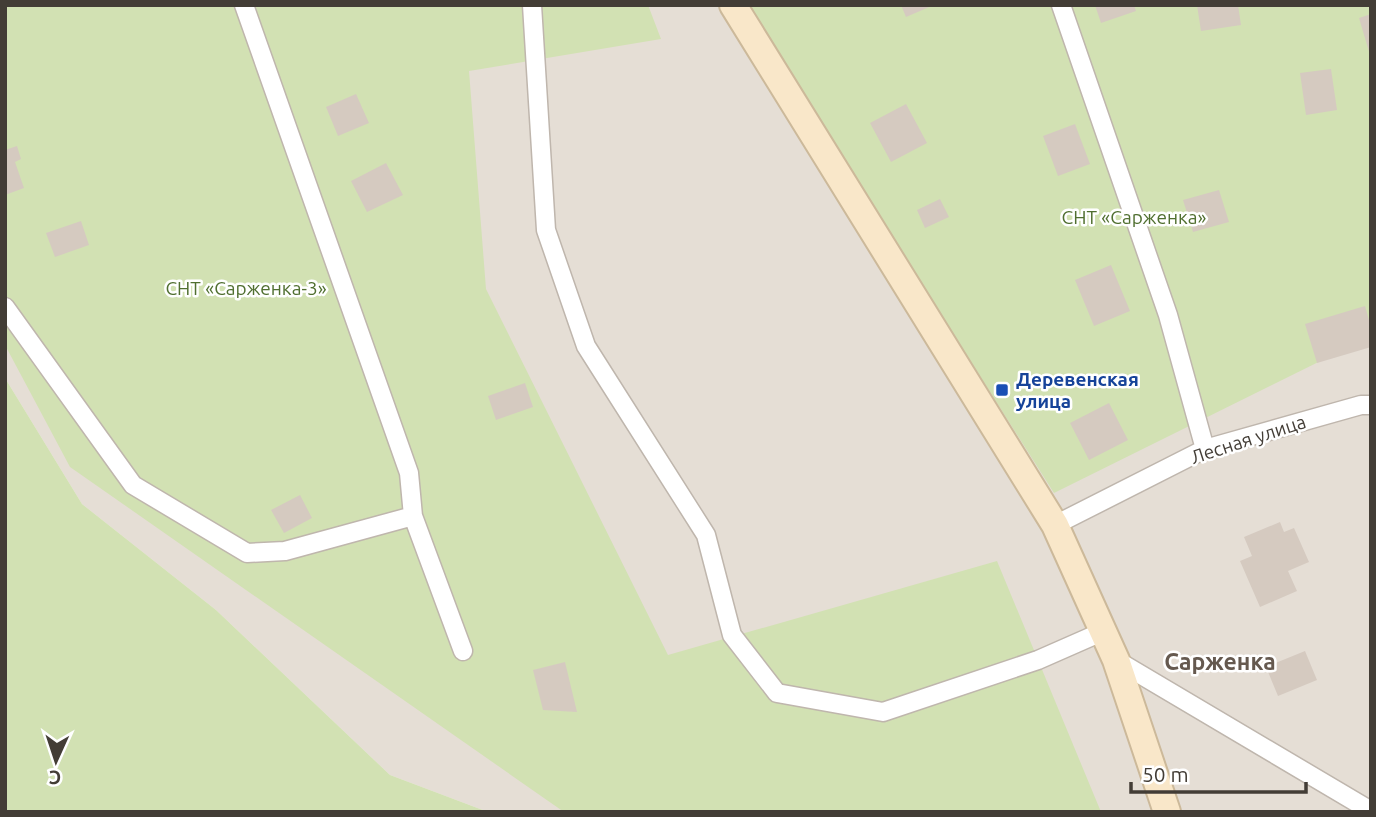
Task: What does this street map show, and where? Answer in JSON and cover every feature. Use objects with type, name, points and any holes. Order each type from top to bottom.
[{"type":"main road","points":[[733,5],[1055,525],[1116,660],[1167,812]]},
{"type":"street","points":[[244,5],[408,473],[413,516],[463,651]]},
{"type":"street","points":[[532,5],[546,230],[586,346],[706,535],[732,635],[777,694],[883,712],[1038,660],[1104,631]]},
{"type":"street","points":[[1062,5],[1168,315],[1205,449]]},
{"type":"street","points":[[5,307],[133,485],[247,553],[285,551],[413,516]]},
{"type":"street","name":"Лесная улица","points":[[1055,525],[1205,449],[1361,405],[1371,405]]},
{"type":"street","points":[[1116,660],[1371,811]]},
{"type":"shaded area","points":[[5,5],[1371,5],[1371,812],[488,812],[390,775],[216,610],[82,504],[5,378]]},
{"type":"green space","name":"СНТ «Сарженка-3»","points":[[5,5],[648,5],[661,39],[469,71],[486,289],[668,655],[997,561],[1101,812],[564,812],[70,467],[5,345]]},
{"type":"green space","name":"СНТ «Сарженка»","points":[[745,5],[1371,5],[1371,336],[1054,493]]},
{"type":"green space","points":[[5,378],[82,504],[216,610],[390,775],[488,812],[5,812]]},
{"type":"building","points":[[901,5],[934,5],[906,17]]},
{"type":"building","points":[[1095,5],[1134,5],[1136,11],[1101,23]]},
{"type":"building","points":[[1197,5],[1238,5],[1241,25],[1201,31]]},
{"type":"building","points":[[1371,14],[1371,55],[1370,55],[1359,18]]},
{"type":"building","points":[[1331,69],[1337,110],[1306,115],[1300,73]]},
{"type":"building","points":[[356,94],[369,123],[338,136],[326,107]]},
{"type":"building","points":[[906,104],[927,143],[891,162],[870,123]]},
{"type":"building","points":[[1075,124],[1090,164],[1058,176],[1043,136]]},
{"type":"building","points":[[17,146],[21,159],[15,162],[24,188],[5,195],[5,150]]},
{"type":"building","points":[[386,163],[403,195],[367,212],[351,181]]},
{"type":"building","points":[[1219,190],[1229,222],[1193,232],[1183,200]]},
{"type":"building","points":[[940,199],[949,217],[925,228],[917,210]]},
{"type":"building","points":[[81,221],[89,245],[55,257],[46,233]]},
{"type":"building","points":[[1111,265],[1130,311],[1094,326],[1075,280]]},
{"type":"building","points":[[1365,306],[1371,327],[1371,347],[1317,363],[1305,324]]},
{"type":"building","points":[[525,383],[533,407],[496,420],[488,396]]},
{"type":"building","points":[[1109,403],[1128,440],[1089,460],[1070,423]]},
{"type":"building","points":[[300,495],[312,518],[284,533],[271,510]]},
{"type":"building","points":[[1280,522],[1284,532],[1294,528],[1309,562],[1288,571],[1297,591],[1260,607],[1240,561],[1252,556],[1244,537]]},
{"type":"building","points":[[1305,651],[1317,680],[1278,696],[1266,667]]},
{"type":"building","points":[[565,662],[577,712],[543,710],[533,670]]},
{"type":"place","name":"Деревенская улица","points":[[1002,390]]},
{"type":"district","name":"Сарженка","points":[[1220,661]]}]
